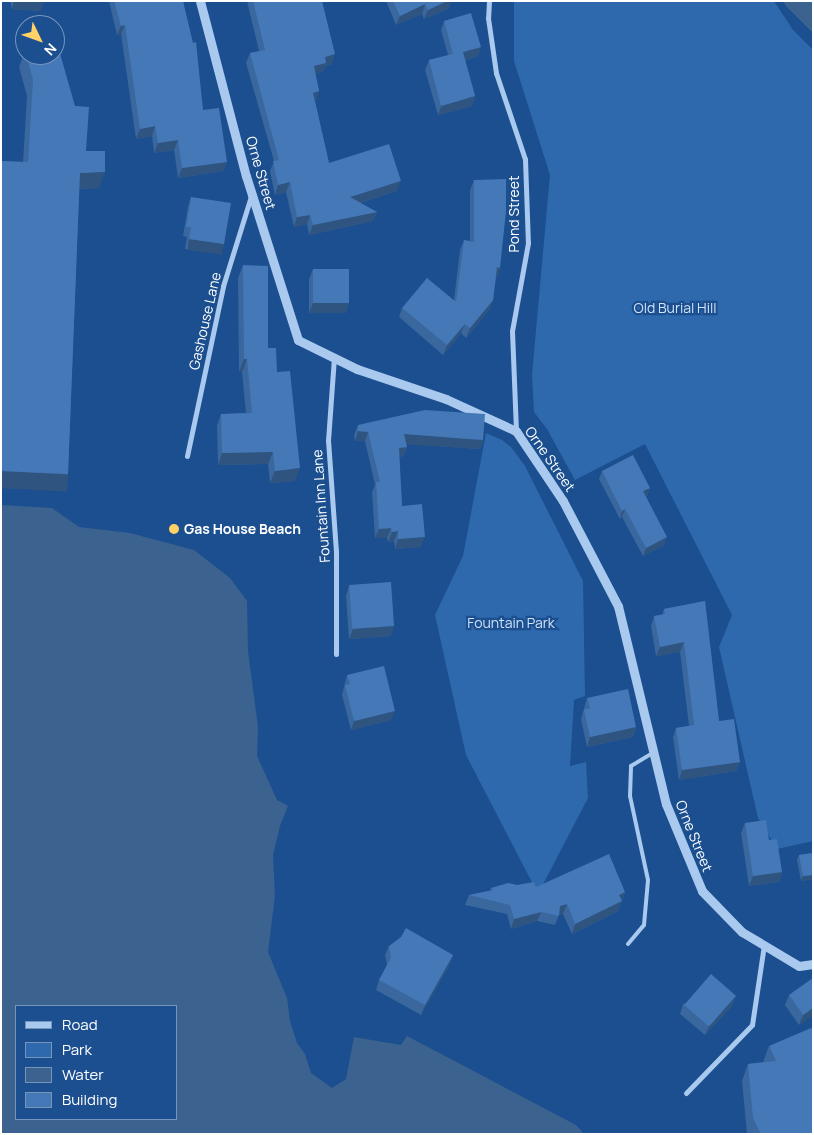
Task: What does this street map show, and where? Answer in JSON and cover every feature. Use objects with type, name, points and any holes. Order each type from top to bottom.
[{"type":"street","name":"Orne Street","points":[[200,1],[252,193],[298,340],[357,369],[446,398],[516,431],[563,501],[618,606],[666,804],[702,891],[742,932],[799,966],[813,964]]},
{"type":"street","name":"Pond Street","points":[[489,1],[488,18],[496,73],[525,158],[528,243],[512,331],[516,431]]},
{"type":"street","name":"Gashouse Lane","points":[[187,456],[223,286],[252,193]]},
{"type":"street","name":"Fountain Inn Lane","points":[[334,358],[328,440],[336,551],[336,654]]},
{"type":"street","points":[[686,1093],[752,1025],[764,945]]},
{"type":"lane","points":[[628,944],[644,925],[648,880],[630,796],[631,766],[653,753]]},
{"type":"green space","name":"Old Burial Hill","points":[[514,1],[774,1],[793,30],[813,50],[813,841],[777,849],[758,818],[719,647],[732,615],[645,444],[575,480],[547,429],[534,412],[532,375],[550,175],[514,61]]},
{"type":"green space","name":"Fountain Park","points":[[486,433],[502,440],[511,447],[525,466],[583,581],[585,696],[574,700],[570,766],[586,762],[588,798],[538,894],[466,755],[435,615],[463,556]]},
{"type":"water","points":[[783,1],[813,1],[813,33],[786,6]]},
{"type":"water","points":[[1,505],[52,508],[79,527],[130,533],[194,550],[230,578],[247,601],[248,651],[258,727],[257,756],[277,800],[288,806],[280,826],[273,855],[275,896],[268,952],[287,998],[290,1021],[297,1043],[305,1054],[311,1073],[332,1088],[346,1079],[354,1037],[401,1045],[407,1036],[576,1125],[584,1134],[1,1134]]},
{"type":"building","points":[[114,1],[183,1],[193,43],[196,42],[203,110],[219,108],[227,162],[182,168],[178,140],[158,143],[155,126],[140,129],[125,25],[121,26]]},
{"type":"building","points":[[253,1],[322,1],[335,54],[325,57],[326,63],[314,66],[319,91],[313,93],[329,163],[389,144],[401,181],[350,197],[377,212],[313,225],[310,215],[297,217],[290,182],[278,185],[273,161],[279,160],[250,53],[265,50]]},
{"type":"building","points":[[393,1],[447,1],[428,10],[425,4],[400,16]]},
{"type":"building","points":[[471,13],[481,47],[463,52],[475,96],[441,106],[429,60],[453,54],[444,21]]},
{"type":"building","points":[[29,65],[63,65],[75,106],[89,107],[86,151],[105,151],[105,172],[80,173],[68,474],[1,471],[1,161],[28,162],[33,80]]},
{"type":"building","points":[[506,179],[506,211],[500,268],[497,267],[493,300],[470,328],[465,324],[447,345],[402,308],[427,278],[456,302],[464,240],[474,242],[474,180]]},
{"type":"building","points":[[191,197],[231,203],[224,244],[189,239],[191,227],[186,227]]},
{"type":"building","points":[[243,265],[268,266],[268,348],[276,348],[277,372],[290,371],[300,468],[275,471],[273,452],[222,453],[221,414],[252,413],[247,359],[244,359]]},
{"type":"building","points":[[313,269],[349,269],[349,303],[313,303]]},
{"type":"building","points":[[425,410],[485,414],[483,440],[404,434],[407,447],[399,448],[402,506],[422,504],[425,537],[398,539],[398,531],[392,532],[391,528],[379,529],[376,482],[380,482],[368,432],[358,431],[358,425]]},
{"type":"building","points":[[633,455],[650,488],[643,491],[667,537],[646,548],[625,509],[622,511],[602,471]]},
{"type":"building","points":[[391,582],[394,626],[352,629],[349,585]]},
{"type":"building","points":[[705,601],[719,721],[734,719],[740,762],[682,770],[676,728],[694,725],[684,642],[660,647],[654,616],[665,614],[664,609]]},
{"type":"building","points":[[384,666],[395,711],[354,721],[345,685],[350,684],[347,675]]},
{"type":"building","points":[[628,689],[636,727],[590,737],[584,710],[590,708],[587,698]]},
{"type":"building","points":[[766,820],[769,840],[777,839],[782,872],[753,876],[745,823]]},
{"type":"building","points":[[813,853],[813,875],[803,876],[799,855]]},
{"type":"building","points":[[609,854],[625,892],[619,895],[622,901],[575,924],[567,904],[560,906],[559,916],[541,912],[514,919],[510,905],[469,895],[493,890],[491,888],[508,883],[517,885],[534,882],[536,887]]},
{"type":"building","points":[[406,928],[453,955],[425,1005],[379,980],[391,958],[389,946],[401,937]]},
{"type":"building","points":[[711,974],[736,996],[709,1027],[684,1005]]},
{"type":"building","points":[[813,978],[813,1008],[803,1015],[789,995]]},
{"type":"building","points":[[811,1028],[813,1030],[813,1134],[761,1134],[753,1118],[748,1064],[776,1061],[769,1046]]},
{"type":"place","name":"Gas House Beach","points":[[174,529]]}]
